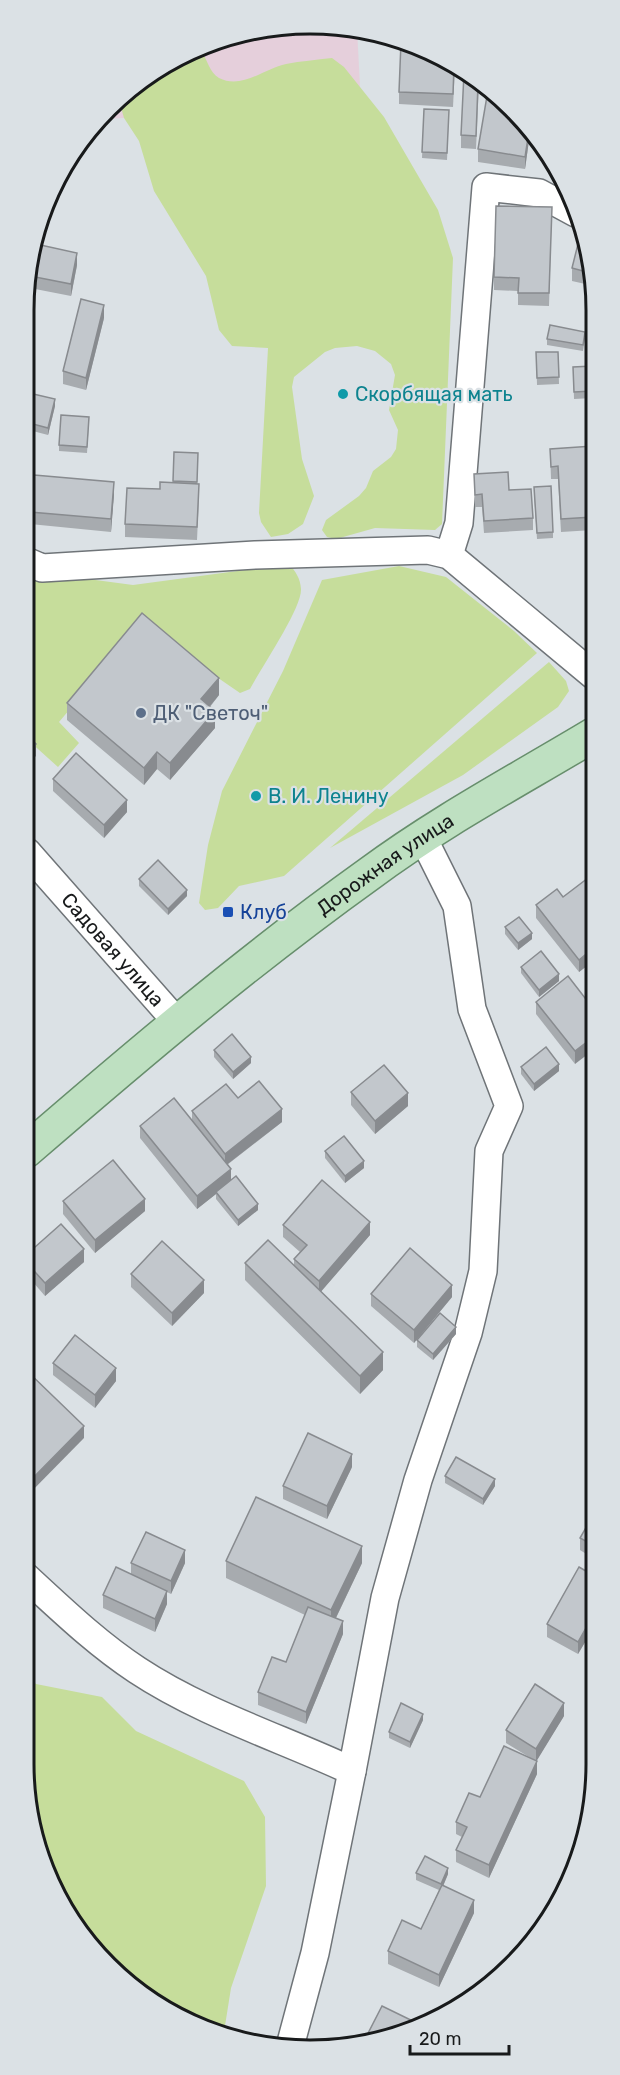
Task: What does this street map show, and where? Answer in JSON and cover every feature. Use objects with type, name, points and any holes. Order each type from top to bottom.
[{"type":"main road","name":"Дорожная улица","points":[[34,1144],[176,1021],[370,873],[423,838],[586,739]]},
{"type":"street","points":[[449,555],[459,523],[486,187],[539,193],[566,208]]},
{"type":"street","points":[[34,565],[42,568],[255,555],[428,550],[449,555],[586,669]]},
{"type":"street","points":[[292,2040],[315,1953],[385,1598],[417,1479],[468,1333],[480,1281],[489,1151],[508,1106],[472,1009],[457,906],[423,838]]},
{"type":"street","name":"Садовая улица","points":[[34,860],[176,1021]]},
{"type":"street","points":[[34,1584],[99,1644],[139,1671],[184,1697],[352,1771]]},
{"type":"shaded area","points":[[310,34],[358,39],[361,105],[112,119],[142,91],[172,71],[205,55],[256,40]]},
{"type":"green space","points":[[204,56],[213,73],[228,81],[245,80],[286,64],[332,58],[344,67],[384,117],[438,210],[453,258],[442,524],[435,530],[375,528],[336,539],[327,537],[322,530],[326,520],[359,496],[366,488],[373,471],[391,457],[396,449],[398,430],[389,410],[395,375],[391,364],[375,351],[357,346],[335,348],[325,352],[294,377],[292,387],[302,459],[314,496],[303,524],[288,534],[271,537],[261,522],[259,513],[268,348],[232,346],[219,330],[206,276],[154,191],[139,141],[124,118],[121,109],[142,91],[172,71]]},
{"type":"green space","points":[[289,564],[296,573],[301,589],[295,610],[250,689],[240,693],[141,625],[59,722],[79,743],[58,767],[34,745],[34,572],[133,585]]},
{"type":"green space","points":[[399,566],[446,577],[514,631],[537,653],[284,876],[239,886],[218,908],[205,910],[199,903],[208,845],[222,791],[283,671],[322,580]]},
{"type":"green space","points":[[549,662],[566,681],[569,691],[558,707],[463,775],[330,848]]},
{"type":"green space","points":[[34,1682],[102,1697],[136,1731],[244,1781],[265,1817],[266,1886],[231,1988],[225,2027],[172,2004],[142,1984],[115,1960],[91,1933],[71,1903],[49,1854],[40,1819],[34,1765]]},
{"type":"building","points":[[401,50],[454,75],[453,94],[399,92]]},
{"type":"building","points":[[464,81],[478,91],[476,136],[461,135]]},
{"type":"building","points":[[487,98],[528,140],[525,157],[478,149]]},
{"type":"building","points":[[424,109],[449,110],[447,153],[422,152]]},
{"type":"building","points":[[496,206],[552,207],[549,293],[518,293],[519,278],[494,277]]},
{"type":"building","points":[[42,245],[77,253],[71,284],[37,277]]},
{"type":"building","points":[[578,246],[582,271],[572,268]]},
{"type":"building","points":[[81,299],[104,305],[86,378],[63,371]]},
{"type":"building","points":[[550,325],[585,332],[583,345],[547,339]]},
{"type":"building","points":[[536,352],[558,352],[559,377],[537,378]]},
{"type":"building","points":[[586,366],[586,391],[574,392],[573,367]]},
{"type":"building","points":[[34,394],[55,399],[48,428],[34,424]]},
{"type":"building","points":[[61,415],[89,417],[87,447],[59,445]]},
{"type":"building","points":[[586,446],[586,517],[561,519],[558,466],[551,467],[550,449]]},
{"type":"building","points":[[174,452],[198,453],[197,482],[173,481]]},
{"type":"building","points":[[508,472],[509,490],[531,489],[533,518],[484,521],[482,494],[475,495],[474,474]]},
{"type":"building","points":[[34,475],[114,482],[111,519],[34,512]]},
{"type":"building","points":[[160,482],[199,484],[197,527],[125,524],[127,488],[160,489]]},
{"type":"building","points":[[551,486],[553,532],[537,533],[534,487]]},
{"type":"building","points":[[142,613],[219,678],[201,699],[215,711],[170,763],[157,752],[144,768],[67,703]]},
{"type":"building","points":[[76,753],[127,800],[104,825],[53,779]]},
{"type":"building","points":[[158,860],[187,890],[168,909],[139,879]]},
{"type":"building","points":[[586,880],[586,954],[579,960],[536,905],[557,889],[563,897]]},
{"type":"building","points":[[519,917],[532,933],[518,943],[505,927]]},
{"type":"building","points":[[541,951],[559,974],[539,990],[521,967]]},
{"type":"building","points":[[568,976],[586,999],[586,1043],[575,1051],[536,1002]]},
{"type":"building","points":[[232,1034],[251,1057],[233,1072],[214,1050]]},
{"type":"building","points":[[546,1047],[559,1064],[534,1084],[521,1067]]},
{"type":"building","points":[[384,1065],[408,1093],[375,1121],[351,1092]]},
{"type":"building","points":[[259,1081],[282,1109],[225,1154],[192,1111],[226,1084],[238,1098]]},
{"type":"building","points":[[174,1098],[231,1169],[197,1196],[140,1126]]},
{"type":"building","points":[[344,1136],[364,1161],[345,1176],[325,1151]]},
{"type":"building","points":[[113,1160],[145,1199],[95,1240],[63,1201]]},
{"type":"building","points":[[236,1176],[258,1204],[238,1220],[216,1192]]},
{"type":"building","points":[[322,1180],[370,1222],[319,1281],[294,1259],[307,1245],[283,1225]]},
{"type":"building","points":[[61,1224],[84,1249],[45,1283],[34,1271],[34,1248]]},
{"type":"building","points":[[268,1240],[383,1352],[360,1376],[245,1263]]},
{"type":"building","points":[[162,1241],[204,1280],[172,1313],[131,1274]]},
{"type":"building","points":[[410,1248],[452,1285],[414,1330],[371,1294]]},
{"type":"building","points":[[440,1313],[456,1327],[433,1354],[417,1340]]},
{"type":"building","points":[[75,1335],[116,1368],[95,1395],[53,1363]]},
{"type":"building","points":[[34,1378],[84,1426],[34,1477]]},
{"type":"building","points":[[308,1433],[352,1454],[327,1506],[283,1486]]},
{"type":"building","points":[[456,1457],[495,1479],[483,1499],[445,1476]]},
{"type":"building","points":[[256,1497],[362,1546],[331,1610],[226,1561]]},
{"type":"building","points":[[586,1528],[586,1541],[580,1538]]},
{"type":"building","points":[[146,1532],[185,1550],[171,1581],[131,1563]]},
{"type":"building","points":[[116,1567],[167,1591],[155,1619],[103,1595]]},
{"type":"building","points":[[579,1567],[586,1571],[586,1628],[578,1642],[547,1624]]},
{"type":"building","points":[[308,1607],[343,1621],[306,1712],[258,1692],[272,1657],[286,1662]]},
{"type":"building","points":[[535,1684],[564,1703],[536,1749],[506,1730]]},
{"type":"building","points":[[401,1703],[423,1714],[410,1742],[389,1732]]},
{"type":"building","points":[[504,1746],[537,1761],[489,1865],[456,1850],[467,1827],[456,1822],[469,1793],[480,1797]]},
{"type":"building","points":[[425,1856],[448,1868],[441,1884],[416,1873]]},
{"type":"building","points":[[442,1885],[474,1900],[439,1975],[388,1951],[402,1920],[421,1929]]},
{"type":"building","points":[[382,2006],[413,2021],[399,2026],[368,2034]]},
{"type":"place","name":"Скорбящая мать","points":[[343,394]]},
{"type":"place","name":"ДК \"Светоч\"","points":[[141,713]]},
{"type":"place","name":"В. И. Ленину","points":[[256,796]]},
{"type":"place","name":"Клуб","points":[[228,912]]}]
